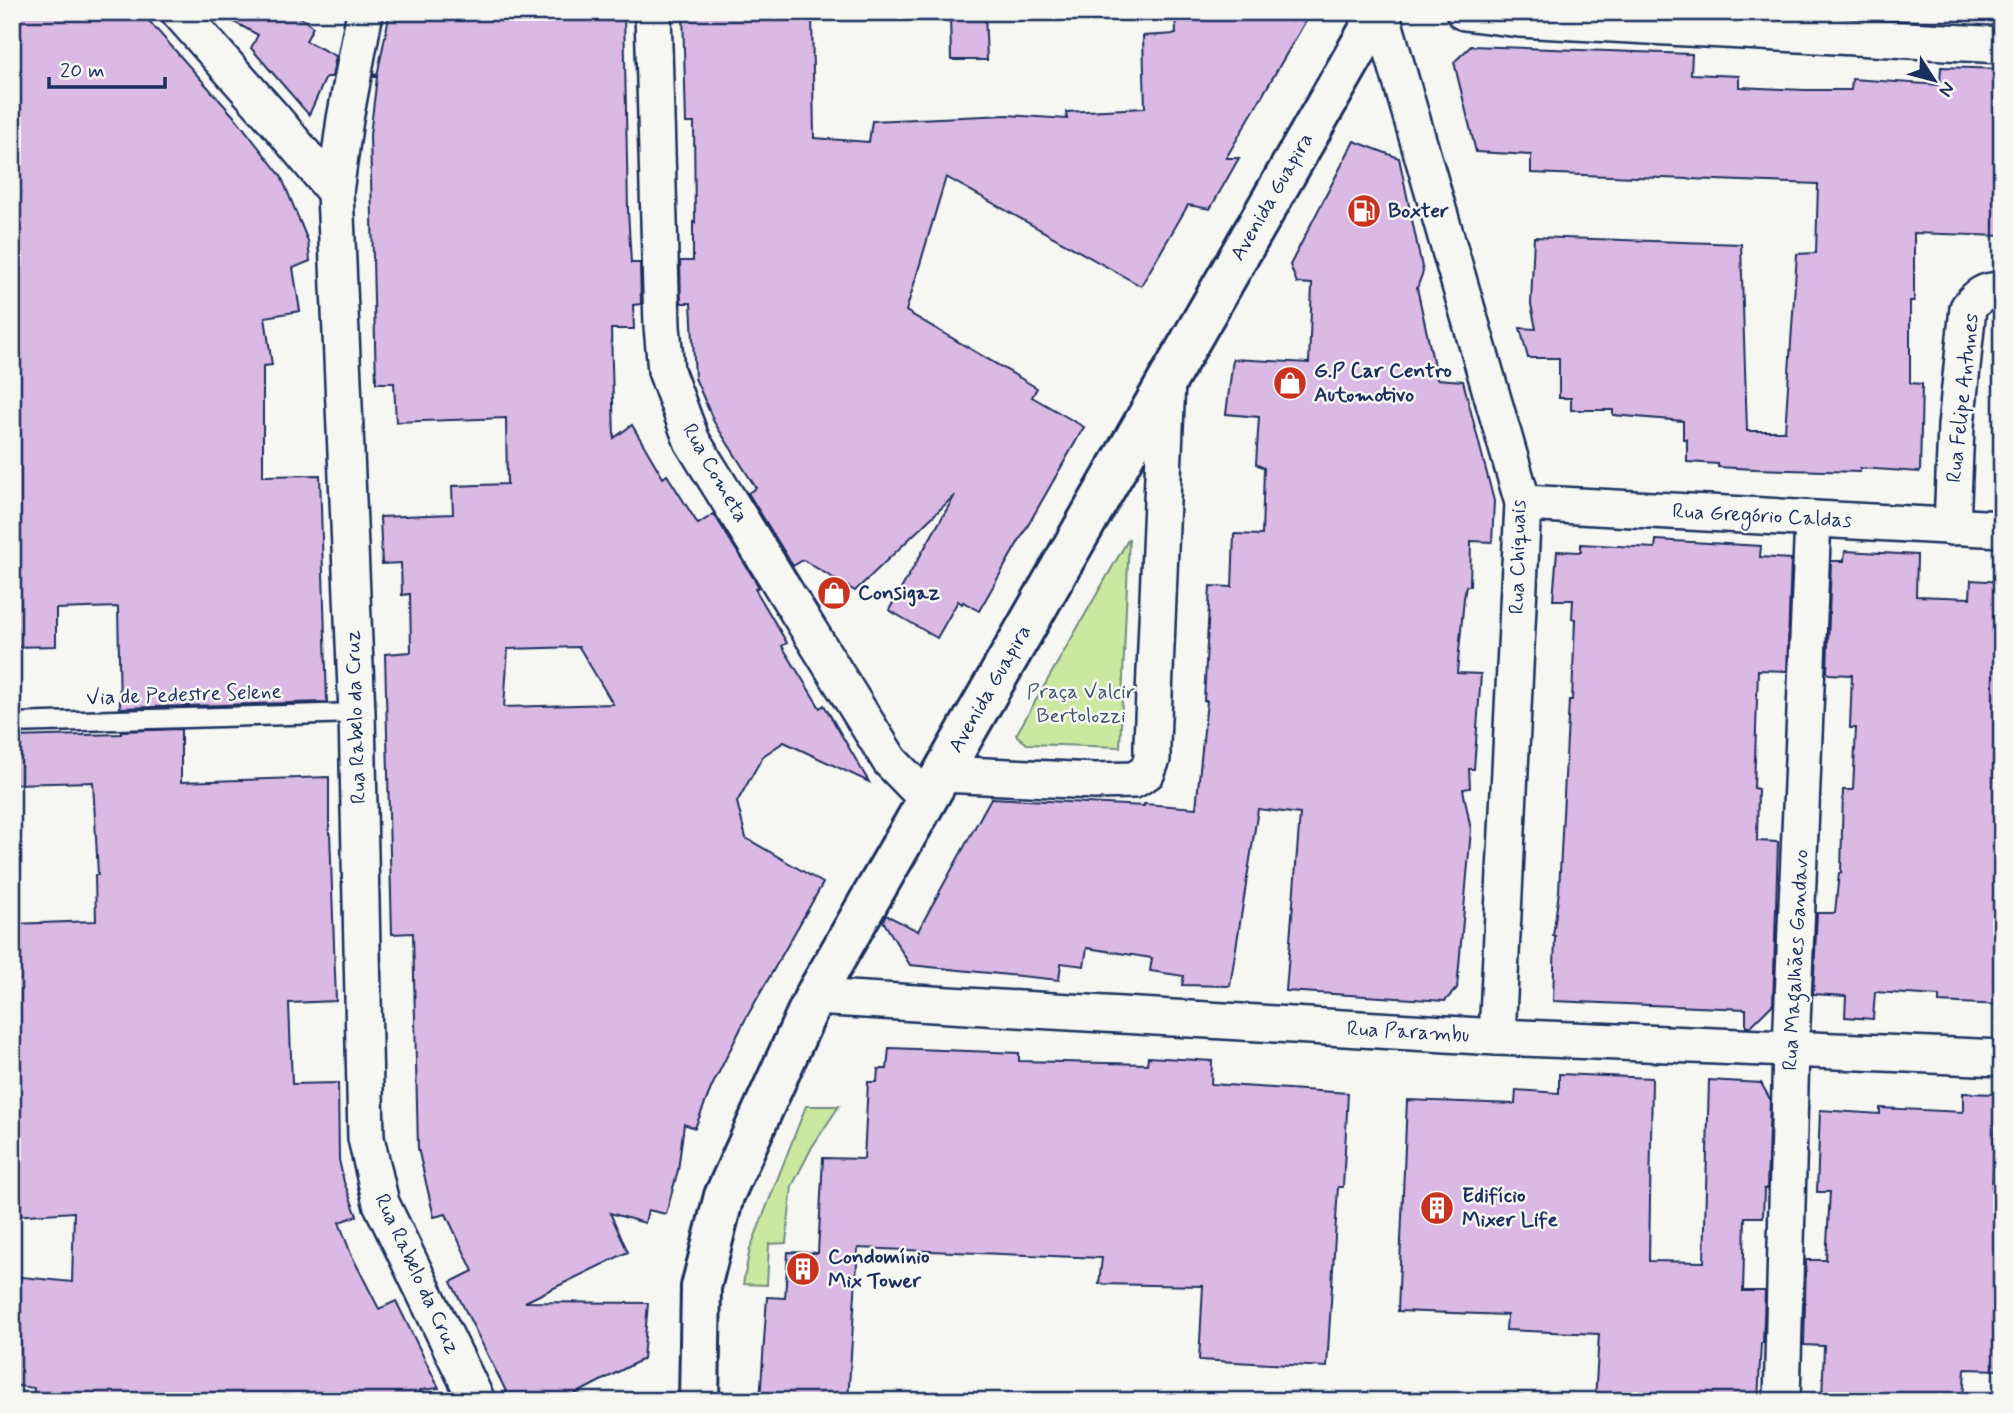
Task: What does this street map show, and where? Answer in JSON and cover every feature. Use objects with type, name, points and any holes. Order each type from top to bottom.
[{"type":"main road","name":"Avenida Guapira","points":[[699,1401],[701,1287],[724,1196],[814,997],[1380,12]]},
{"type":"street","points":[[179,12],[335,192]]},
{"type":"street","name":"Rua Rabelo da Cruz","points":[[366,12],[345,119],[335,192],[357,713],[366,1138],[381,1203],[477,1401]]},
{"type":"street","name":"Rua Cometa","points":[[653,12],[667,122],[662,326],[666,371],[679,408],[692,441],[890,761],[934,786]]},
{"type":"street","name":"Rua Chiquais","points":[[1380,12],[1523,503],[1497,1037]]},
{"type":"street","points":[[1464,12],[1519,19],[2002,45]]},
{"type":"street","name":"Rua Felipe Antunes","points":[[1952,527],[1956,426],[1968,308],[1977,295],[1991,290],[2002,290]]},
{"type":"street","points":[[934,786],[1134,780],[1147,772],[1152,751],[1167,380]]},
{"type":"street","name":"Rua Gregório Caldas","points":[[1523,503],[2002,529]]},
{"type":"street","name":"Rua Magalhães Gandavo","points":[[1782,1401],[1791,1048],[1814,519]]},
{"type":"street","name":"Rua Parambu","points":[[814,997],[1497,1037],[2002,1058]]},
{"type":"lane","name":"Via de Pedestre Selene","points":[[12,723],[357,713]]},
{"type":"green space","name":"Praça Valcir Bertolozzi","points":[[1129,538],[1120,747],[1027,744],[1016,735]]},
{"type":"green space","points":[[806,1106],[839,1106],[812,1147],[792,1186],[786,1243],[769,1244],[767,1285],[743,1284],[750,1249]]},
{"type":"building","points":[[12,12],[141,12],[238,121],[281,176],[308,241],[310,261],[293,268],[300,311],[265,317],[272,365],[263,366],[263,476],[320,475],[327,702],[120,708],[118,607],[56,609],[56,646],[12,647]]},
{"type":"building","points":[[216,12],[293,12],[313,27],[306,41],[336,56],[332,77],[326,77],[309,115],[251,48],[258,35]]},
{"type":"building","points":[[390,12],[624,12],[631,263],[640,263],[641,304],[633,305],[634,329],[611,329],[614,438],[632,425],[663,478],[667,475],[698,524],[714,514],[759,587],[755,589],[787,643],[782,646],[820,708],[824,705],[869,782],[784,742],[763,756],[737,802],[746,838],[823,883],[745,1020],[712,1086],[695,1128],[684,1124],[678,1170],[666,1214],[648,1210],[645,1223],[610,1213],[628,1252],[525,1302],[648,1303],[643,1359],[562,1401],[511,1401],[451,1282],[473,1271],[446,1214],[434,1217],[418,1148],[413,933],[392,934],[385,654],[411,652],[410,594],[402,595],[401,563],[382,564],[380,517],[453,514],[452,486],[507,484],[506,418],[396,422],[394,383],[376,383],[370,135],[377,77],[373,77],[374,74],[377,76]],"holes":[[[579,647],[613,704],[504,707],[508,649]]]},
{"type":"building","points":[[683,12],[812,12],[814,138],[869,142],[872,121],[1007,115],[1067,119],[1066,112],[1145,108],[1143,36],[1176,34],[1175,12],[1284,12],[1285,20],[1308,17],[1226,158],[1239,158],[1210,209],[1188,205],[1141,286],[946,177],[906,311],[1037,388],[1032,397],[1084,427],[979,611],[958,601],[937,638],[889,610],[955,495],[855,591],[803,560],[793,566],[748,493],[756,488],[714,422],[695,378],[691,303],[681,303],[680,261],[693,261],[693,222],[695,223],[694,123],[686,123]]},
{"type":"building","points":[[950,12],[985,12],[987,60],[951,60]]},
{"type":"building","points":[[1471,46],[1692,54],[1691,74],[1739,76],[1739,87],[1804,90],[1851,90],[1852,79],[1940,85],[1941,67],[2002,69],[2002,236],[1914,233],[1914,301],[1910,301],[1910,383],[1922,384],[1920,472],[1860,468],[1860,472],[1755,469],[1687,462],[1687,439],[1683,439],[1683,421],[1613,415],[1613,410],[1571,410],[1571,398],[1559,398],[1559,358],[1528,358],[1520,328],[1536,329],[1531,304],[1534,237],[1741,244],[1747,431],[1785,431],[1797,254],[1816,253],[1818,184],[1531,173],[1531,155],[1476,152],[1454,62]]},
{"type":"building","points":[[1354,141],[1399,158],[1423,272],[1417,288],[1437,379],[1463,381],[1494,501],[1492,542],[1471,541],[1470,586],[1466,586],[1464,598],[1457,673],[1481,674],[1474,769],[1469,769],[1470,788],[1463,789],[1471,830],[1457,988],[1445,1001],[1286,991],[1300,814],[1258,809],[1230,986],[1182,985],[1184,976],[1150,971],[1152,958],[1087,948],[1084,966],[1061,963],[1059,980],[910,965],[883,921],[886,915],[918,931],[991,798],[1196,808],[1207,701],[1204,701],[1210,586],[1232,587],[1234,534],[1262,535],[1264,468],[1256,464],[1259,417],[1226,414],[1233,359],[1309,363],[1312,284],[1297,283],[1290,265]]},
{"type":"building","points":[[1656,540],[1761,546],[1760,557],[1791,559],[1787,671],[1758,670],[1754,788],[1758,789],[1757,841],[1778,842],[1773,1004],[1750,1027],[1746,1027],[1746,1009],[1553,1001],[1553,936],[1559,891],[1575,619],[1572,619],[1573,600],[1553,600],[1557,551],[1581,552],[1581,544],[1655,548]]},
{"type":"building","points":[[1845,551],[1917,555],[1916,596],[1970,598],[1971,580],[2002,582],[2002,1005],[1939,1002],[1939,996],[1875,992],[1873,1019],[1845,1017],[1846,996],[1813,994],[1817,913],[1835,913],[1841,873],[1843,790],[1853,790],[1856,728],[1850,728],[1852,675],[1827,672],[1831,561],[1844,561]]},
{"type":"building","points":[[181,729],[181,782],[329,777],[336,1001],[289,1003],[292,1084],[338,1083],[339,1160],[357,1216],[339,1222],[351,1254],[379,1309],[396,1301],[439,1388],[420,1390],[425,1401],[45,1401],[46,1396],[34,1394],[34,1388],[12,1385],[12,1276],[72,1282],[74,1212],[12,1216],[12,924],[96,921],[95,875],[98,875],[93,782],[12,784],[12,737],[121,734],[121,731]]},
{"type":"building","points":[[889,1048],[1019,1053],[1019,1061],[1147,1064],[1148,1057],[1212,1061],[1211,1084],[1348,1093],[1343,1187],[1338,1187],[1327,1367],[1199,1360],[1203,1286],[1099,1284],[1102,1258],[858,1248],[848,1401],[760,1401],[767,1297],[785,1298],[788,1252],[818,1253],[823,1158],[864,1159],[868,1082],[877,1082],[878,1069],[887,1069]]},
{"type":"building","points":[[1559,1074],[1652,1078],[1649,1261],[1704,1262],[1709,1080],[1761,1083],[1770,1099],[1767,1189],[1764,1189],[1763,1217],[1745,1217],[1743,1291],[1765,1291],[1758,1401],[1595,1401],[1599,1334],[1506,1330],[1507,1315],[1398,1311],[1407,1100],[1515,1104],[1516,1090],[1559,1093]]},
{"type":"building","points":[[1963,1093],[1997,1094],[1992,1188],[2002,1188],[2002,1370],[1965,1369],[1963,1400],[1822,1401],[1824,1346],[1804,1345],[1806,1260],[1826,1260],[1830,1192],[1817,1192],[1820,1110],[1880,1114],[1880,1108],[1963,1112]]},
{"type":"place","name":"Boxter","points":[[1364,211]]},
{"type":"place","name":"G.P Car Centro Automotivo","points":[[1290,383]]},
{"type":"place","name":"Consigaz","points":[[834,593]]},
{"type":"place","name":"Edifício Mixer Life","points":[[1437,1208]]},
{"type":"place","name":"Condomínio Mix Tower","points":[[803,1269]]}]
